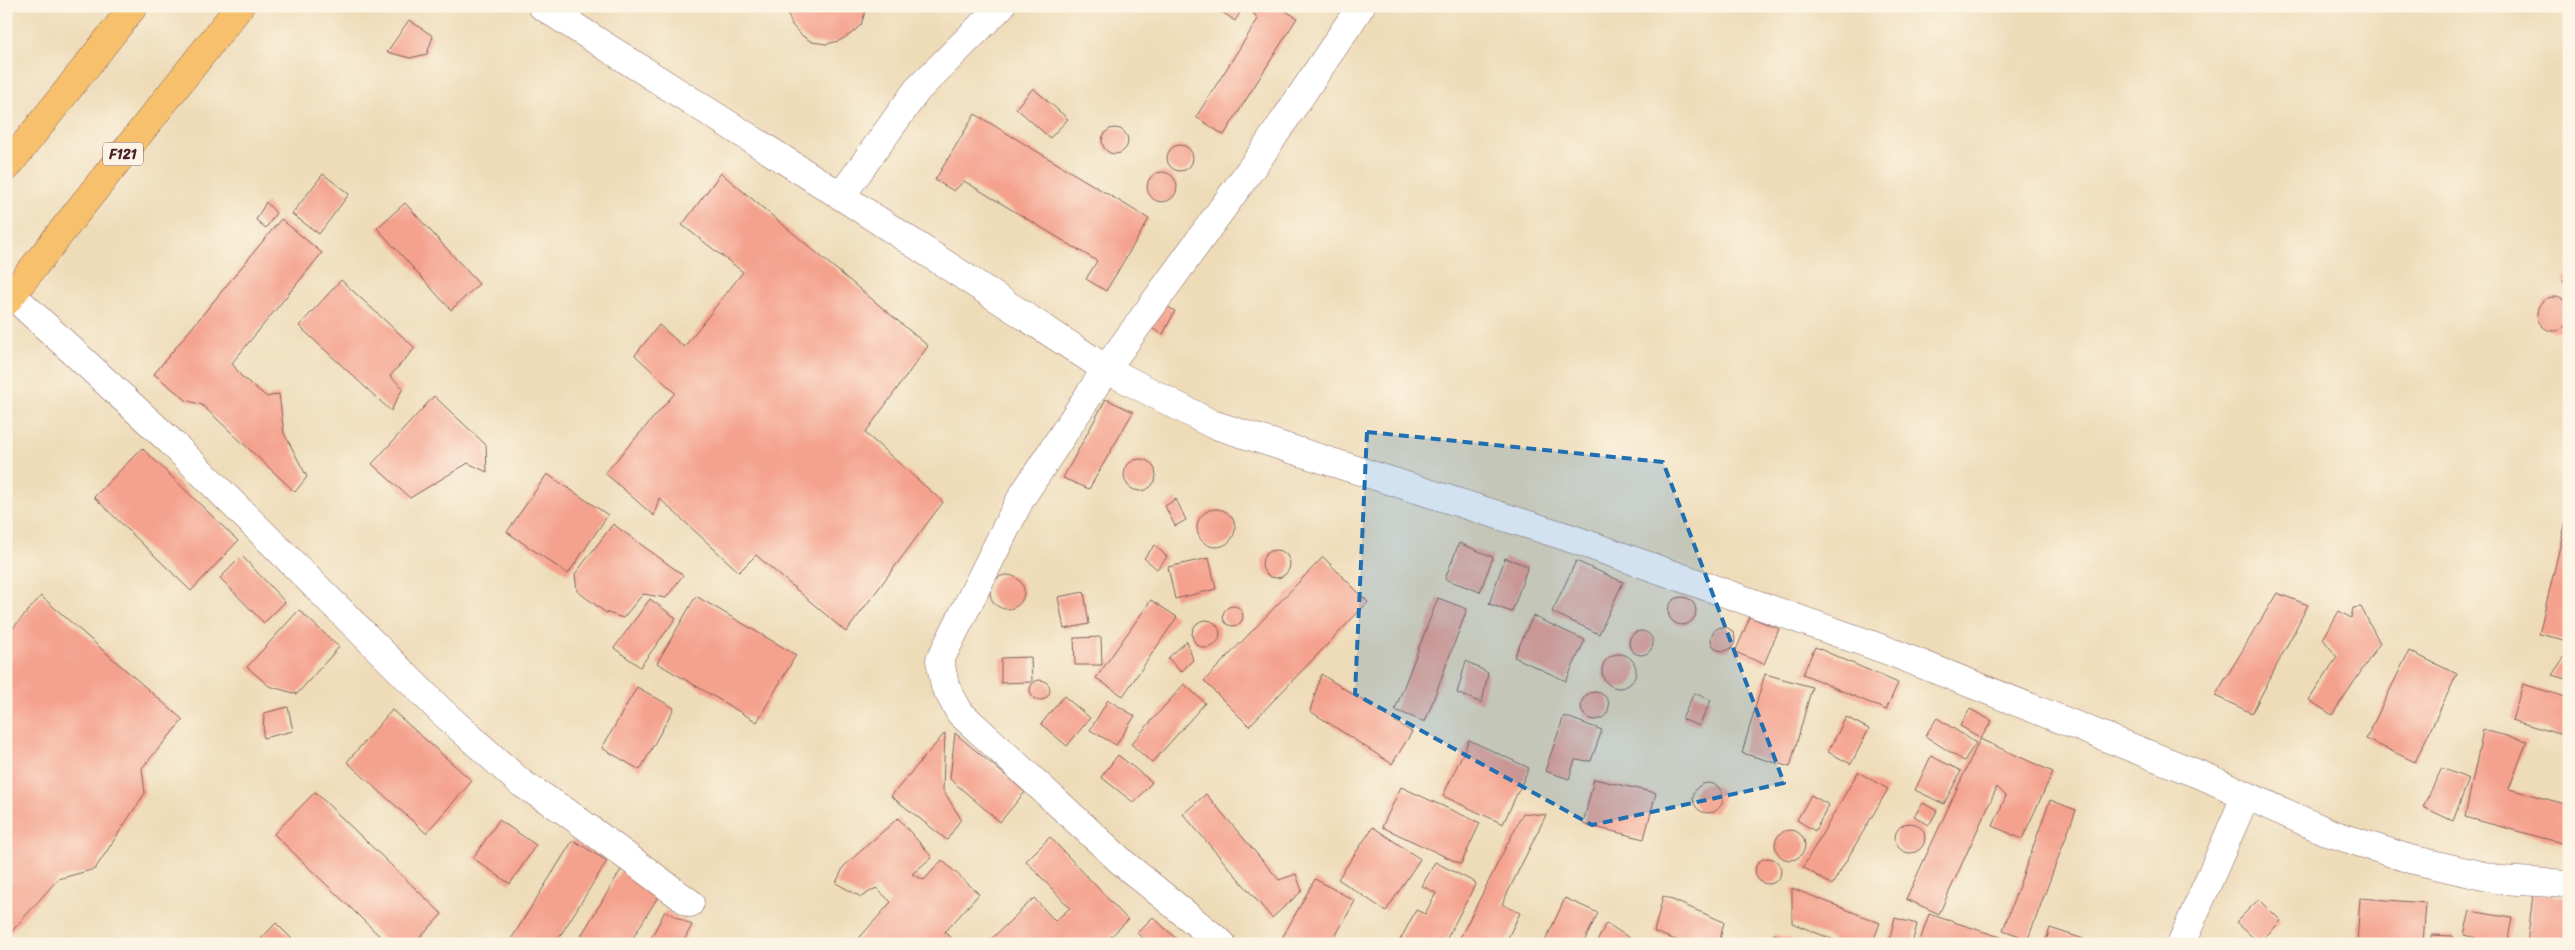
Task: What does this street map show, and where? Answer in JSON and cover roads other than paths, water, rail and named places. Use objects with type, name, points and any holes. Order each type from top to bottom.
[{"type":"main road","points":[[6,168],[134,6]]},
{"type":"main road","name":"F121","points":[[9,298],[240,6]]},
{"type":"street","points":[[542,6],[840,196],[1106,369],[1212,424],[1567,537],[1886,650],[2208,778],[2330,833],[2410,859],[2501,880],[2569,884]]},
{"type":"street","points":[[840,196],[917,90],[1001,6]]},
{"type":"street","points":[[1222,944],[1123,863],[960,713],[945,686],[940,660],[947,642],[1021,498],[1106,369],[1261,155],[1361,6]]},
{"type":"street","points":[[9,298],[171,442],[440,710],[521,783],[565,811],[690,903]]},
{"type":"street","points":[[2181,944],[2246,795]]}]
